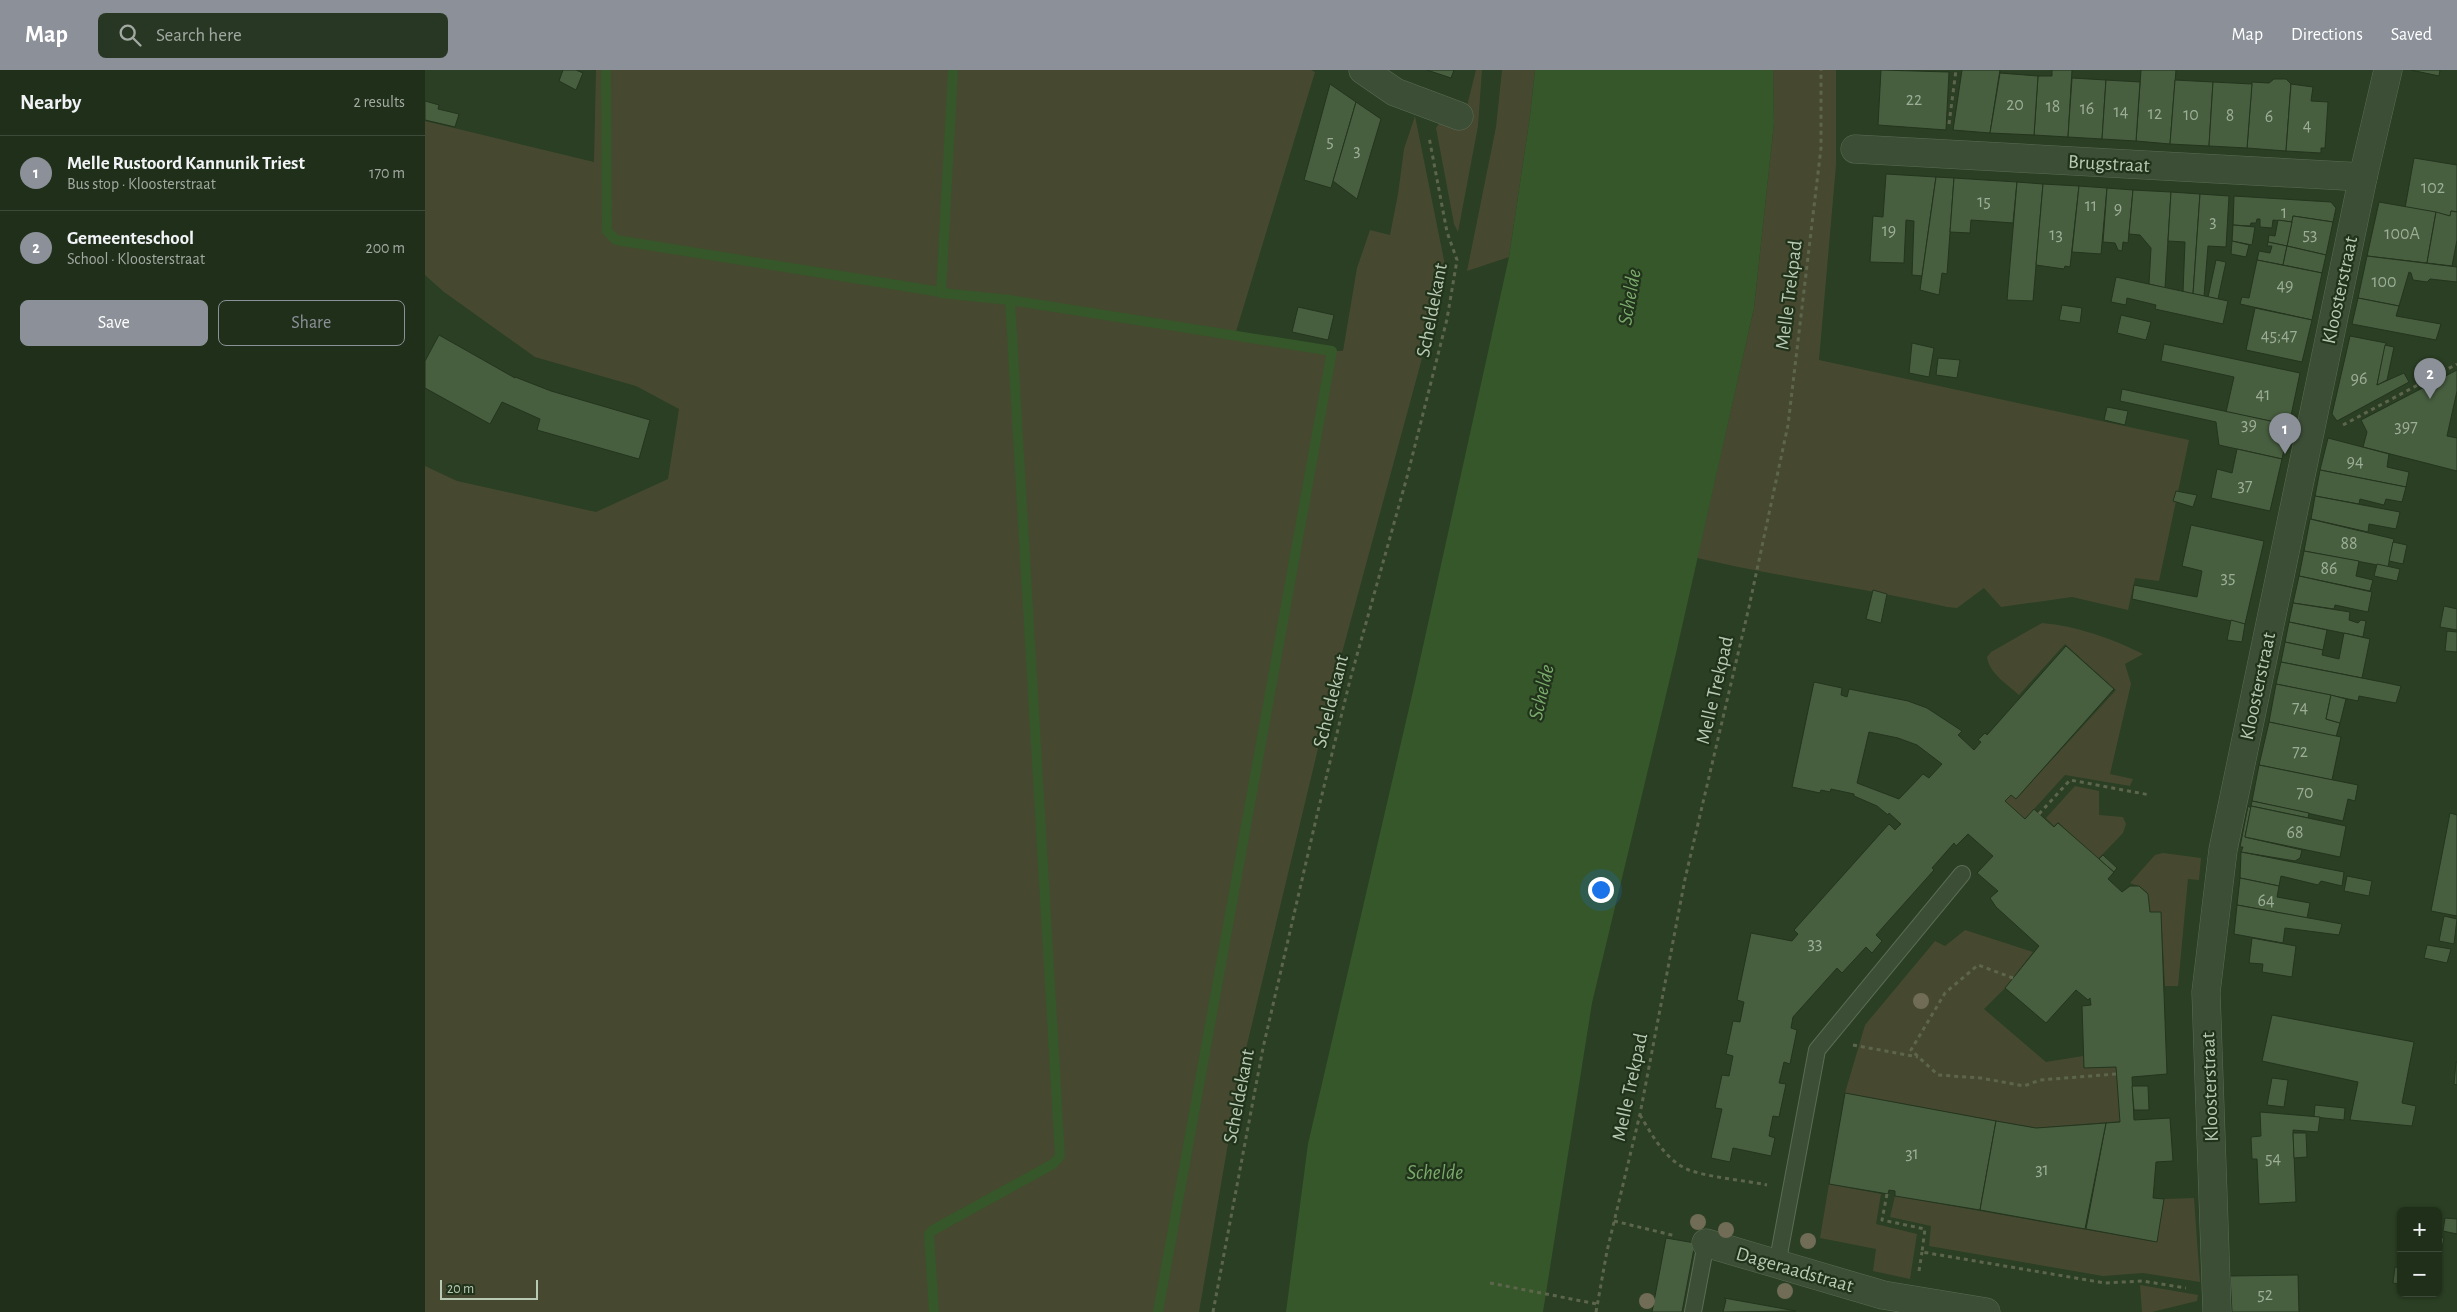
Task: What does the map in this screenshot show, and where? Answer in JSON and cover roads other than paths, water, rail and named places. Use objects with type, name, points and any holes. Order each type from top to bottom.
[{"type":"street","points":[[1363,70],[1395,92],[1459,116]]},
{"type":"street","name":"Kloosterstraat","points":[[2217,1302],[2206,992],[2223,850],[2310,427],[2363,177],[2388,70]]},
{"type":"street","name":"Brugstraat","points":[[1855,149],[2363,177]]},
{"type":"street","name":"Dageraadstraat","points":[[1706,1243],[1777,1265],[1884,1304],[1986,1312]]},
{"type":"lane","points":[[1777,1265],[1817,1050],[1962,874]]},
{"type":"lane","points":[[1693,1312],[1706,1243]]},
{"type":"water","name":"Schelde","points":[[1535,70],[1773,70],[1774,123],[1754,308],[1677,649],[1592,1003],[1543,1312],[1286,1312],[1308,1144],[1416,678],[1509,257]]},
{"type":"waterway","points":[[606,70],[607,231],[616,240],[947,293]]},
{"type":"waterway","points":[[953,70],[941,293],[1010,300],[1332,351],[1158,1312]]},
{"type":"waterway","points":[[934,1312],[929,1234],[933,1230],[1053,1164],[1060,1156],[1010,300]]},
{"type":"place","name":"Gemeenteschool","points":[[2430,399]]},
{"type":"place","name":"Melle Rustoord Kannunik Triest","points":[[2285,454]]}]
